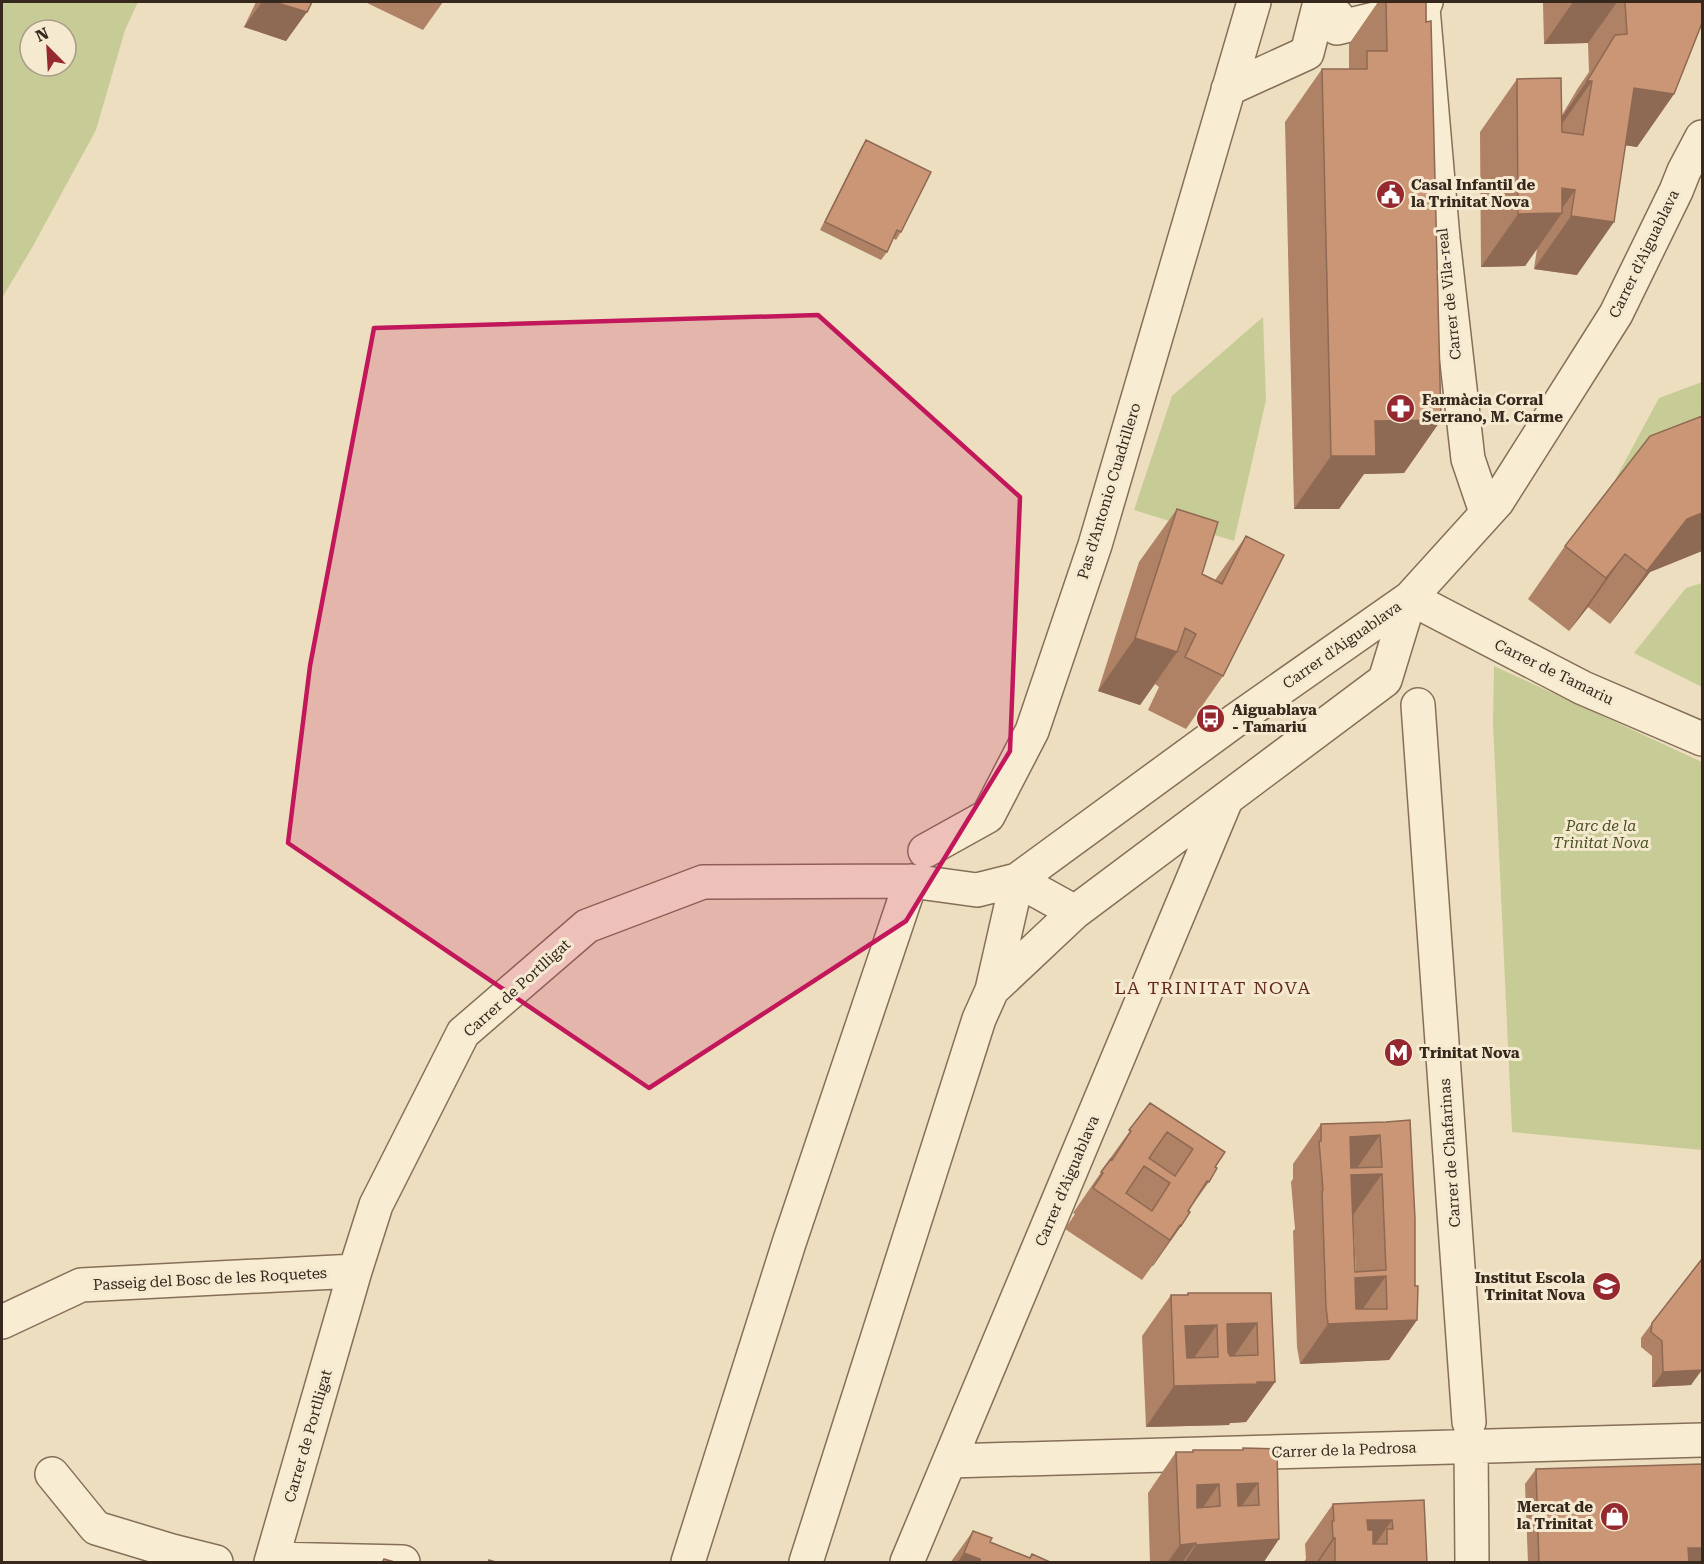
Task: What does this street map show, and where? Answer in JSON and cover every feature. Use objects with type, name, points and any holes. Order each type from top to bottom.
[{"type":"street","name":"Pas d'Antonio Cuadrillero","points":[[925,851],[988,816],[1032,731],[1095,545],[1254,2]]},
{"type":"street","points":[[1228,89],[1307,53],[1347,10],[1424,5]]},
{"type":"street","name":"Carrer de Vila-real","points":[[1424,5],[1443,239],[1468,459],[1486,512]]},
{"type":"street","name":"Carrer d'Aiguablava","points":[[806,1563],[979,1019],[992,990],[1017,880],[1233,722],[1410,598],[1497,502],[1616,314],[1702,137]]},
{"type":"street","name":"Carrer d'Aiguablava","points":[[992,990],[1075,912],[1385,680],[1410,598]]},
{"type":"street","name":"Carrer de Tamariu","points":[[1410,598],[1583,688],[1702,740]]},
{"type":"street","name":"Carrer de Chafarinas","points":[[1418,705],[1470,1434],[1472,1563]]},
{"type":"street","name":"Carrer d'Aiguablava","points":[[907,1563],[1226,800]]},
{"type":"street","points":[[688,1563],[789,1244],[911,880]]},
{"type":"street","name":"Carrer de Portlligat","points":[[272,1561],[376,1205],[463,1033],[587,926],[703,882],[911,880],[977,890],[1017,880]]},
{"type":"street","points":[[1017,880],[1075,912]]},
{"type":"street","name":"Passeig del Bosc de les Roquetes","points":[[2,1322],[81,1285],[355,1271]]},
{"type":"street","name":"Carrer de la Pedrosa","points":[[950,1461],[1470,1434],[1702,1440]]},
{"type":"street","points":[[52,1474],[96,1528],[216,1563]]},
{"type":"street","points":[[272,1561],[403,1563]]},
{"type":"highlighted area","points":[[818,315],[1020,497],[1010,751],[906,921],[649,1088],[288,843],[310,666],[374,328]]},
{"type":"green space","points":[[2,2],[138,2],[125,30],[96,130],[2,298]]},
{"type":"green space","points":[[1263,317],[1266,400],[1234,541],[1134,510],[1172,396]]},
{"type":"green space","points":[[1702,382],[1702,445],[1616,478],[1659,398]]},
{"type":"green space","points":[[1702,583],[1702,687],[1634,653],[1686,588]]},
{"type":"green space","name":"Parc de la Trinitat Nova","points":[[1494,666],[1702,762],[1702,1150],[1512,1132],[1493,723]]},
{"type":"building","points":[[274,2],[312,2],[307,12]]},
{"type":"building","points":[[1386,2],[1426,2],[1426,22],[1431,21],[1441,420],[1375,421],[1376,456],[1331,456],[1322,69],[1367,69],[1367,51],[1387,51]]},
{"type":"building","points":[[1625,2],[1702,2],[1702,23],[1674,94],[1634,88],[1614,222],[1571,216],[1575,190],[1562,188],[1562,213],[1518,214],[1517,79],[1561,78],[1562,132],[1583,135],[1592,81],[1587,81],[1615,35],[1627,34]]},
{"type":"building","points":[[866,140],[931,172],[901,232],[897,230],[887,252],[825,222]]},
{"type":"building","points":[[1702,416],[1702,513],[1687,519],[1647,571],[1625,554],[1606,578],[1565,546],[1650,436]]},
{"type":"building","points":[[1177,509],[1218,522],[1202,574],[1222,584],[1246,536],[1284,555],[1223,676],[1185,657],[1196,634],[1185,628],[1177,652],[1135,638]]},
{"type":"building","points":[[1150,1103],[1225,1152],[1209,1182],[1207,1181],[1188,1211],[1190,1212],[1170,1240],[1093,1188],[1103,1173],[1101,1172],[1131,1131],[1129,1130]],"holes":[[[1167,1132],[1193,1149],[1175,1176],[1149,1158]],[[1144,1166],[1170,1183],[1152,1211],[1126,1193]]]},
{"type":"building","points":[[1410,1120],[1415,1219],[1415,1286],[1418,1286],[1417,1320],[1328,1324],[1319,1141],[1321,1141],[1321,1124]],"holes":[[[1380,1135],[1382,1167],[1351,1168],[1350,1137]],[[1382,1174],[1386,1270],[1355,1272],[1351,1175]],[[1386,1276],[1387,1309],[1356,1309],[1355,1278]]]},
{"type":"building","points":[[1702,1259],[1702,1370],[1663,1372],[1662,1341],[1651,1332],[1652,1323]]},
{"type":"building","points":[[1188,1293],[1271,1293],[1275,1382],[1174,1386],[1171,1295],[1188,1295]],"holes":[[[1257,1323],[1258,1355],[1230,1356],[1227,1324]],[[1217,1325],[1218,1357],[1187,1358],[1185,1326]]]},
{"type":"building","points":[[1243,1448],[1277,1449],[1279,1539],[1180,1545],[1176,1452],[1243,1450]],"holes":[[[1258,1483],[1259,1505],[1238,1506],[1237,1484]],[[1219,1484],[1220,1506],[1197,1508],[1197,1485]]]},
{"type":"building","name":"Mercat de la Trinitat","points":[[1702,1464],[1702,1548],[1688,1548],[1689,1563],[1539,1563],[1536,1469]]},
{"type":"building","points":[[1424,1500],[1427,1563],[1335,1563],[1333,1504]],"holes":[[[1367,1520],[1392,1520],[1393,1529],[1387,1529],[1387,1544],[1373,1544],[1373,1530],[1368,1530]]]},
{"type":"building","points":[[973,1531],[992,1538],[990,1542],[1030,1558],[1032,1554],[1050,1563],[980,1563],[980,1559],[964,1553]]},
{"type":"building","points":[[384,1559],[398,1563],[382,1563]]},
{"type":"place","name":"Casal Infantil de la Trinitat Nova","points":[[1390,194]]},
{"type":"place","name":"Farmàcia Corral Serrano, M. Carme","points":[[1401,409]]},
{"type":"place","name":"Aiguablava - Tamariu","points":[[1211,719]]},
{"type":"place","name":"Trinitat Nova","points":[[1398,1053]]},
{"type":"place","name":"Institut Escola Trinitat Nova","points":[[1606,1287]]},
{"type":"place","name":"Mercat de la Trinitat","points":[[1614,1516]]},
{"type":"district","name":"LA TRINITAT NOVA","points":[[1213,987]]}]
